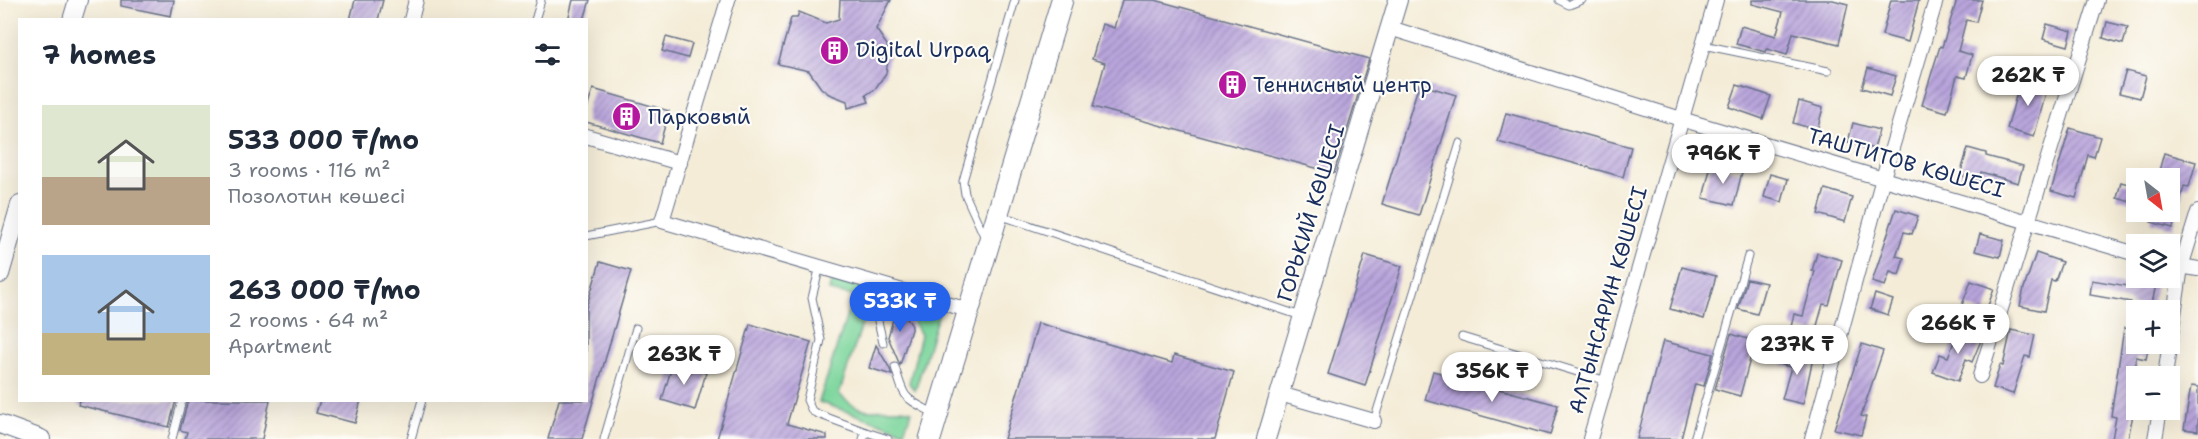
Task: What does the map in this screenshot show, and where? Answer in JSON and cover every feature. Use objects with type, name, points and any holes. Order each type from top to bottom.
[{"type":"main road","points":[[930,439],[1062,0]]},
{"type":"street","points":[[73,18],[78,0]]},
{"type":"street","points":[[412,18],[416,0]]},
{"type":"street","points":[[728,0],[662,221],[968,310]]},
{"type":"street","name":"ГОРЬКИЙ КӨШЕСІ","points":[[1266,439],[1398,0]]},
{"type":"street","name":"АЛТЫНСАРИН КӨШЕСІ","points":[[1590,439],[1716,0]]},
{"type":"street","points":[[1812,439],[1883,178],[1936,0]]},
{"type":"street","points":[[1980,376],[2097,0]]},
{"type":"street","name":"ТАШТИТОВ КӨШЕСІ","points":[[1390,28],[1681,119],[2126,251]]},
{"type":"street","points":[[588,137],[680,163]]},
{"type":"street","points":[[0,274],[18,212]]},
{"type":"street","points":[[2180,254],[2198,212]]},
{"type":"street","points":[[2180,267],[2198,269]]},
{"type":"street","points":[[2166,366],[2173,288]]},
{"type":"street","points":[[1280,394],[1374,421]]},
{"type":"street","points":[[2155,439],[2158,420]]},
{"type":"street","points":[[0,424],[38,439]]},
{"type":"lane","points":[[536,18],[541,0]]},
{"type":"lane","points":[[988,246],[965,194],[963,181],[1015,0]]},
{"type":"lane","points":[[1559,0],[1569,5],[1582,0]]},
{"type":"lane","points":[[1703,45],[1828,71]]},
{"type":"lane","points":[[1374,421],[1460,143]]},
{"type":"lane","points":[[998,215],[1304,316]]},
{"type":"lane","points":[[588,236],[662,221]]},
{"type":"lane","points":[[1694,439],[1748,256]]},
{"type":"lane","points":[[820,266],[812,298],[821,340],[807,400],[812,411],[818,414],[864,435],[888,439]]},
{"type":"lane","points":[[883,344],[878,321],[888,286]]},
{"type":"lane","points":[[604,439],[636,328]]},
{"type":"lane","points":[[1462,337],[1606,381]]},
{"type":"lane","points":[[895,367],[906,397],[937,415]]},
{"type":"lane","points":[[172,439],[181,402]]},
{"type":"lane","points":[[411,439],[421,402]]},
{"type":"green space","points":[[832,277],[866,286],[871,297],[839,394],[849,403],[867,410],[912,411],[904,431],[819,402],[853,296],[829,291]]},
{"type":"green space","points":[[904,300],[939,312],[915,391],[909,383],[921,335]]},
{"type":"building","points":[[121,0],[174,0],[171,16],[121,6]]},
{"type":"building","points":[[355,0],[383,0],[378,18],[350,18]]},
{"type":"building","points":[[573,0],[590,0],[585,18],[568,18]]},
{"type":"building","name":"Digital Urpaq","points":[[840,0],[891,0],[876,29],[887,45],[889,55],[886,73],[875,89],[866,95],[869,102],[848,108],[847,101],[821,88],[809,71],[778,64],[791,18],[797,18],[799,12],[826,23],[839,19]]},
{"type":"building","name":"Теннисный центр","points":[[1122,0],[1155,0],[1369,59],[1334,173],[1093,107],[1105,63],[1092,59],[1102,24],[1114,28]]},
{"type":"building","points":[[1752,0],[1833,0],[1848,4],[1839,44],[1793,33],[1787,55],[1736,44],[1741,26],[1776,36],[1783,12],[1752,4]]},
{"type":"building","points":[[1891,0],[1919,0],[1908,42],[1882,35]]},
{"type":"building","points":[[1957,0],[1982,0],[1976,22],[1966,20],[1958,51],[1972,55],[1966,78],[1957,76],[1947,112],[1922,105]]},
{"type":"building","points":[[2107,22],[2128,27],[2123,44],[2103,38]]},
{"type":"building","points":[[2047,24],[2072,31],[2068,46],[2043,39]]},
{"type":"building","points":[[666,37],[692,44],[688,58],[662,51]]},
{"type":"building","points":[[1868,68],[1896,76],[1890,96],[1862,88]]},
{"type":"building","points":[[2126,71],[2146,76],[2140,98],[2119,93]]},
{"type":"building","points":[[2021,78],[2048,85],[2034,137],[2007,129]]},
{"type":"building","points":[[1419,84],[1456,95],[1419,215],[1382,204]]},
{"type":"building","points":[[1737,85],[1771,96],[1763,119],[1729,107]]},
{"type":"building","name":"Парковый","points":[[593,89],[669,111],[660,143],[588,123],[588,105]]},
{"type":"building","points":[[1799,101],[1823,108],[1817,130],[1793,123]]},
{"type":"building","points":[[1506,113],[1631,147],[1623,177],[1498,142]]},
{"type":"building","points":[[1853,123],[1879,130],[1874,149],[1848,142]]},
{"type":"building","points":[[2070,128],[2100,137],[2094,157],[2088,155],[2076,198],[2051,191]]},
{"type":"building","points":[[1968,148],[1986,153],[1986,156],[2023,166],[2018,183],[1981,172],[1979,181],[1960,175]]},
{"type":"building","points":[[2164,153],[2196,162],[2189,187],[2184,186],[2180,201],[2180,168],[2160,168]]},
{"type":"building","points":[[1711,165],[1742,172],[1734,205],[1703,198]]},
{"type":"building","points":[[1770,174],[1788,179],[1782,202],[1764,197]]},
{"type":"building","points":[[2121,182],[2126,183],[2126,201],[2117,198]]},
{"type":"building","points":[[1825,189],[1852,197],[1845,222],[1818,214]]},
{"type":"building","points":[[1896,209],[1918,216],[1912,234],[1904,232],[1896,256],[1904,258],[1899,275],[1890,272],[1885,286],[1872,282]]},
{"type":"building","points":[[2151,222],[2175,222],[2173,228]]},
{"type":"building","points":[[1980,234],[2004,240],[2000,257],[1975,251]]},
{"type":"building","points":[[1817,253],[1842,260],[1829,305],[1823,304],[1815,333],[1791,327],[1794,314],[1803,316],[1815,271],[1812,271]]},
{"type":"building","points":[[2036,253],[2062,262],[2055,281],[2051,280],[2044,311],[2020,306]]},
{"type":"building","points":[[1365,255],[1402,266],[1365,386],[1328,374]]},
{"type":"building","points":[[600,262],[631,271],[582,439],[548,439],[558,402],[588,402],[588,301]]},
{"type":"building","points":[[1682,267],[1716,276],[1704,319],[1670,309]]},
{"type":"building","points":[[1747,279],[1766,283],[1757,314],[1738,309]]},
{"type":"building","points":[[2092,280],[2126,286],[2126,288],[2155,288],[2153,300],[2126,301],[2090,295]]},
{"type":"building","points":[[1971,281],[1994,289],[1985,314],[1962,305]]},
{"type":"building","points":[[1875,294],[1893,300],[1888,315],[1870,309]]},
{"type":"building","points":[[898,302],[912,326],[900,365],[888,337]]},
{"type":"building","points":[[1038,323],[1172,363],[1174,355],[1234,372],[1215,439],[1004,439]]},
{"type":"building","points":[[750,324],[811,342],[787,424],[827,435],[827,439],[717,439]]},
{"type":"building","points":[[2124,328],[2126,328],[2126,354],[2147,354],[2146,359],[2136,357],[2136,366],[2126,366],[2126,420],[2132,420],[2128,439],[2112,439],[2116,417],[2111,416]]},
{"type":"building","points":[[1959,329],[1982,338],[1972,362],[1966,359],[1958,381],[1933,372],[1940,354],[1948,357]]},
{"type":"building","points":[[2011,330],[2035,335],[2030,357],[2025,356],[2013,394],[1993,388],[2000,365],[2003,366]]},
{"type":"building","points":[[1731,334],[1755,341],[1740,396],[1715,389]]},
{"type":"building","points":[[1663,341],[1713,354],[1704,386],[1695,384],[1681,439],[1637,439]]},
{"type":"building","points":[[1862,344],[1883,351],[1861,416],[1866,417],[1861,435],[1834,429]]},
{"type":"building","points":[[876,345],[889,367],[892,375],[869,368]]},
{"type":"building","points":[[1786,350],[1813,358],[1803,404],[1782,399],[1791,367],[1782,365]]},
{"type":"building","points":[[673,363],[706,373],[695,410],[662,400]]},
{"type":"building","points":[[1433,371],[1558,405],[1550,435],[1425,400]]},
{"type":"building","points":[[2191,386],[2198,387],[2198,431],[2184,429]]},
{"type":"building","points":[[79,402],[175,402],[169,427],[78,405]]},
{"type":"building","points":[[187,402],[270,402],[262,439],[185,439],[187,432],[180,430]]},
{"type":"building","points":[[319,402],[360,402],[355,423],[316,413]]},
{"type":"place","name":"Digital Urpaq","points":[[835,50]]},
{"type":"place","name":"Теннисный центр","points":[[1232,85]]},
{"type":"place","name":"Парковый","points":[[627,117]]}]
